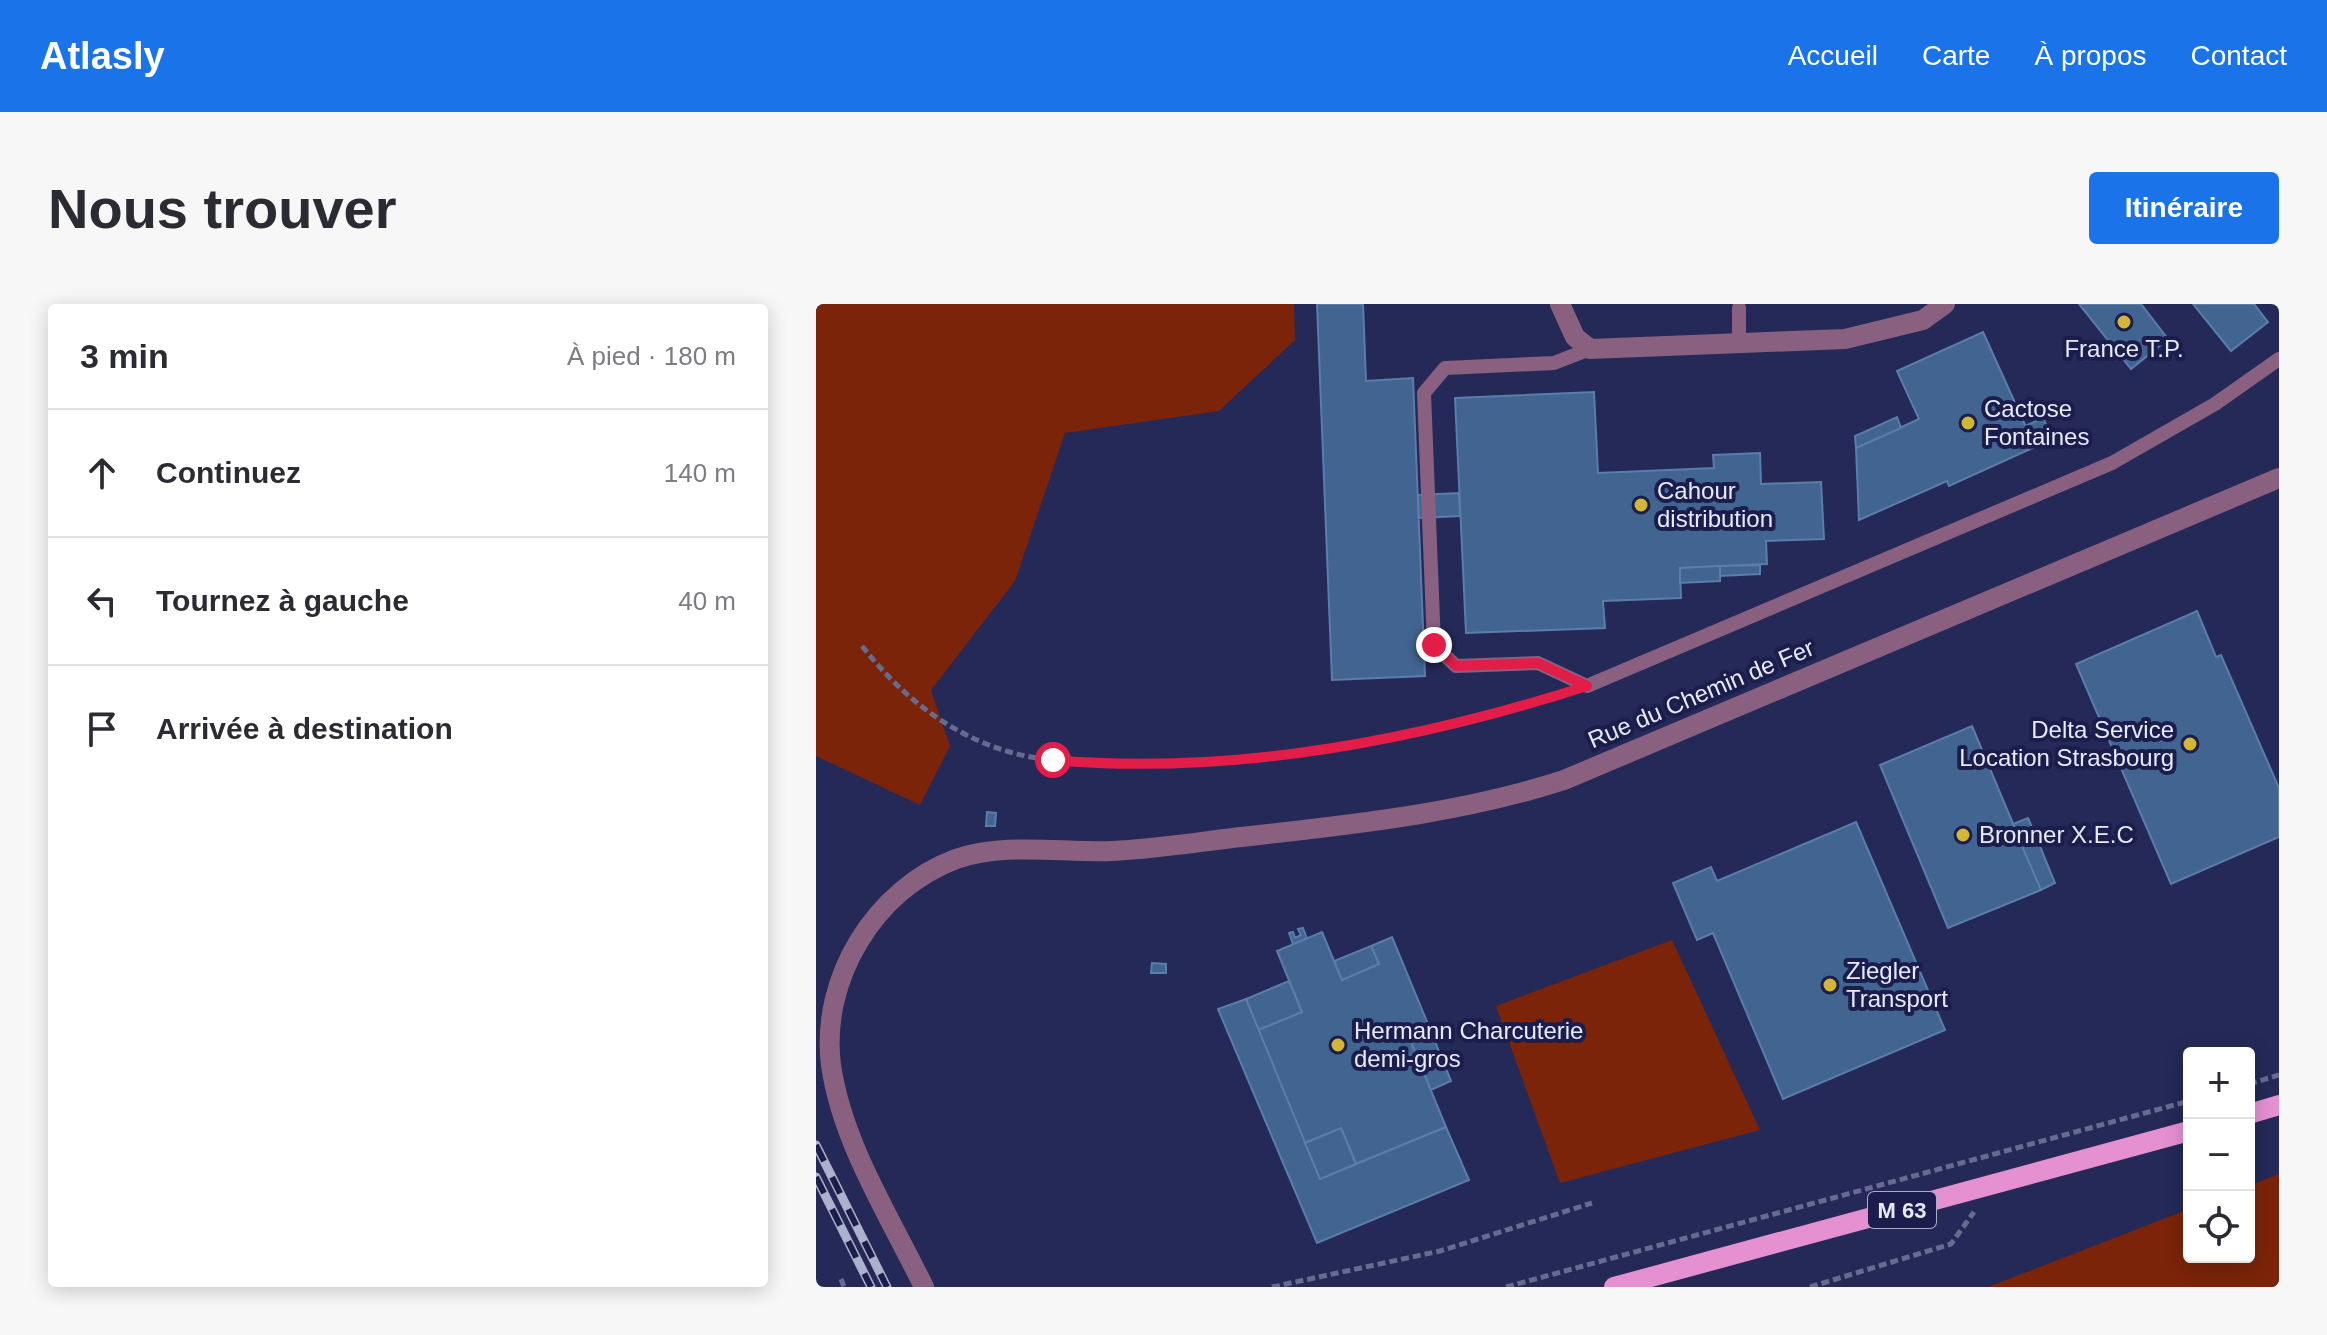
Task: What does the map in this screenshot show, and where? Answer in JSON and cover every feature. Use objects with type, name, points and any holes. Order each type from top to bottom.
[{"type":"main road","points":[[2255,1112],[2279,1105]]},
{"type":"main road","name":"M 63","points":[[1614,1287],[2183,1133]]},
{"type":"street","points":[[1560,304],[1575,337],[1590,349],[1845,339],[1923,320],[1945,304]]},
{"type":"street","name":"Rue du Chemin de Fer","points":[[924,1287],[862,1162],[837,1100],[829,1028],[852,950],[872,920],[931,871],[958,858],[990,852],[1114,851],[1410,817],[1525,793],[1592,768],[2279,478]]},
{"type":"lane","points":[[1739,308],[1739,343]]},
{"type":"lane","points":[[1590,349],[1554,363],[1445,368],[1424,393],[1434,645],[1456,666],[1538,663],[1587,686],[2112,463],[2215,404],[2279,359]]},
{"type":"path","points":[[862,646],[891,683],[950,726],[986,744],[1019,754],[1087,763],[1189,763],[1329,749],[1470,721],[1587,686]]},
{"type":"path","points":[[2255,1082],[2279,1075]]},
{"type":"path","points":[[1506,1287],[2183,1103]]},
{"type":"path","points":[[1810,1287],[1951,1244],[1971,1220],[1985,1187]]},
{"type":"path","points":[[1272,1287],[1440,1251],[1592,1203]]},
{"type":"path","points":[[841,1279],[844,1287]]},
{"type":"shaded area","points":[[816,304],[1294,304],[1295,340],[1219,411],[1065,433],[1015,581],[931,690],[950,746],[920,805],[816,756]]},
{"type":"shaded area","points":[[1672,940],[1760,1130],[1560,1183],[1496,1006]]},
{"type":"shaded area","points":[[2279,1174],[2279,1287],[1988,1287],[2183,1211],[2183,1263],[2255,1263],[2255,1184]]},
{"type":"building","points":[[1317,304],[1363,304],[1366,381],[1413,378],[1425,676],[1332,680]]},
{"type":"building","name":"France T.P.","points":[[2079,304],[2141,304],[2168,339],[2131,369]]},
{"type":"building","points":[[2193,304],[2254,304],[2268,322],[2231,351]]},
{"type":"building","name":"Cactose Fontaines","points":[[1983,332],[2035,447],[1949,486],[1947,481],[1859,520],[1856,448],[1919,419],[1897,371]]},
{"type":"building","name":"Cahour distribution","points":[[1594,392],[1598,473],[1714,468],[1713,455],[1760,453],[1761,484],[1821,482],[1824,539],[1766,541],[1767,564],[1680,568],[1681,598],[1603,601],[1605,628],[1466,633],[1455,398]]},
{"type":"building","points":[[1897,417],[1901,428],[1856,448],[1855,436]]},
{"type":"building","points":[[2043,418],[2049,431],[2031,439],[2025,426]]},
{"type":"building","points":[[1459,493],[1460,516],[1419,518],[1418,495]]},
{"type":"building","points":[[1760,565],[1760,574],[1720,576],[1720,566]]},
{"type":"building","points":[[1720,566],[1720,581],[1680,583],[1680,568]]},
{"type":"building","points":[[2197,611],[2216,657],[2221,655],[2279,788],[2279,837],[2171,884],[2076,664]]},
{"type":"building","name":"Bronner X.E.C","points":[[1972,726],[2041,890],[1948,928],[1880,765]]},
{"type":"building","points":[[987,812],[996,813],[995,826],[986,826]]},
{"type":"building","points":[[2028,818],[2037,839],[2022,846],[2013,824]]},
{"type":"building","name":"Ziegler Transport","points":[[1856,822],[1945,1030],[1783,1099],[1713,933],[1697,940],[1673,883],[1711,867],[1717,881]]},
{"type":"building","points":[[2037,839],[2055,883],[2041,890],[2022,846]]},
{"type":"building","points":[[1303,928],[1307,939],[1293,944],[1289,933],[1293,932],[1295,938],[1301,935],[1298,929]]},
{"type":"building","name":"Hermann Charcuterie demi-gros","points":[[1322,932],[1342,980],[1379,964],[1371,946],[1392,937],[1430,1029],[1409,1037],[1446,1127],[1356,1164],[1341,1128],[1305,1143],[1258,1030],[1302,1012],[1277,951]]},
{"type":"building","points":[[1371,946],[1379,964],[1342,980],[1334,961]]},
{"type":"building","points":[[1152,963],[1166,964],[1166,973],[1151,973]]},
{"type":"building","points":[[1289,981],[1302,1012],[1258,1030],[1246,999]]},
{"type":"building","points":[[1246,999],[1320,1179],[1446,1127],[1469,1180],[1317,1243],[1218,1009]]},
{"type":"building","points":[[1430,1029],[1451,1081],[1431,1090],[1409,1037]]},
{"type":"building","points":[[1341,1128],[1356,1164],[1320,1179],[1305,1143]]},
{"type":"railway","points":[[816,1145],[887,1287]]},
{"type":"railway","points":[[816,1177],[871,1287]]},
{"type":"place","name":"France T.P.","points":[[2124,322]]},
{"type":"place","name":"Cactose Fontaines","points":[[1968,423]]},
{"type":"place","name":"Cahour distribution","points":[[1641,505]]},
{"type":"place","name":"Delta Service Location Strasbourg","points":[[2190,744]]},
{"type":"place","name":"Bronner X.E.C","points":[[1963,835]]},
{"type":"place","name":"Ziegler Transport","points":[[1830,985]]},
{"type":"place","name":"Hermann Charcuterie demi-gros","points":[[1338,1045]]},
{"type":"route","points":[[1053,760],[1189,763],[1329,749],[1470,721],[1587,686],[1538,663],[1456,666],[1434,645]]}]
